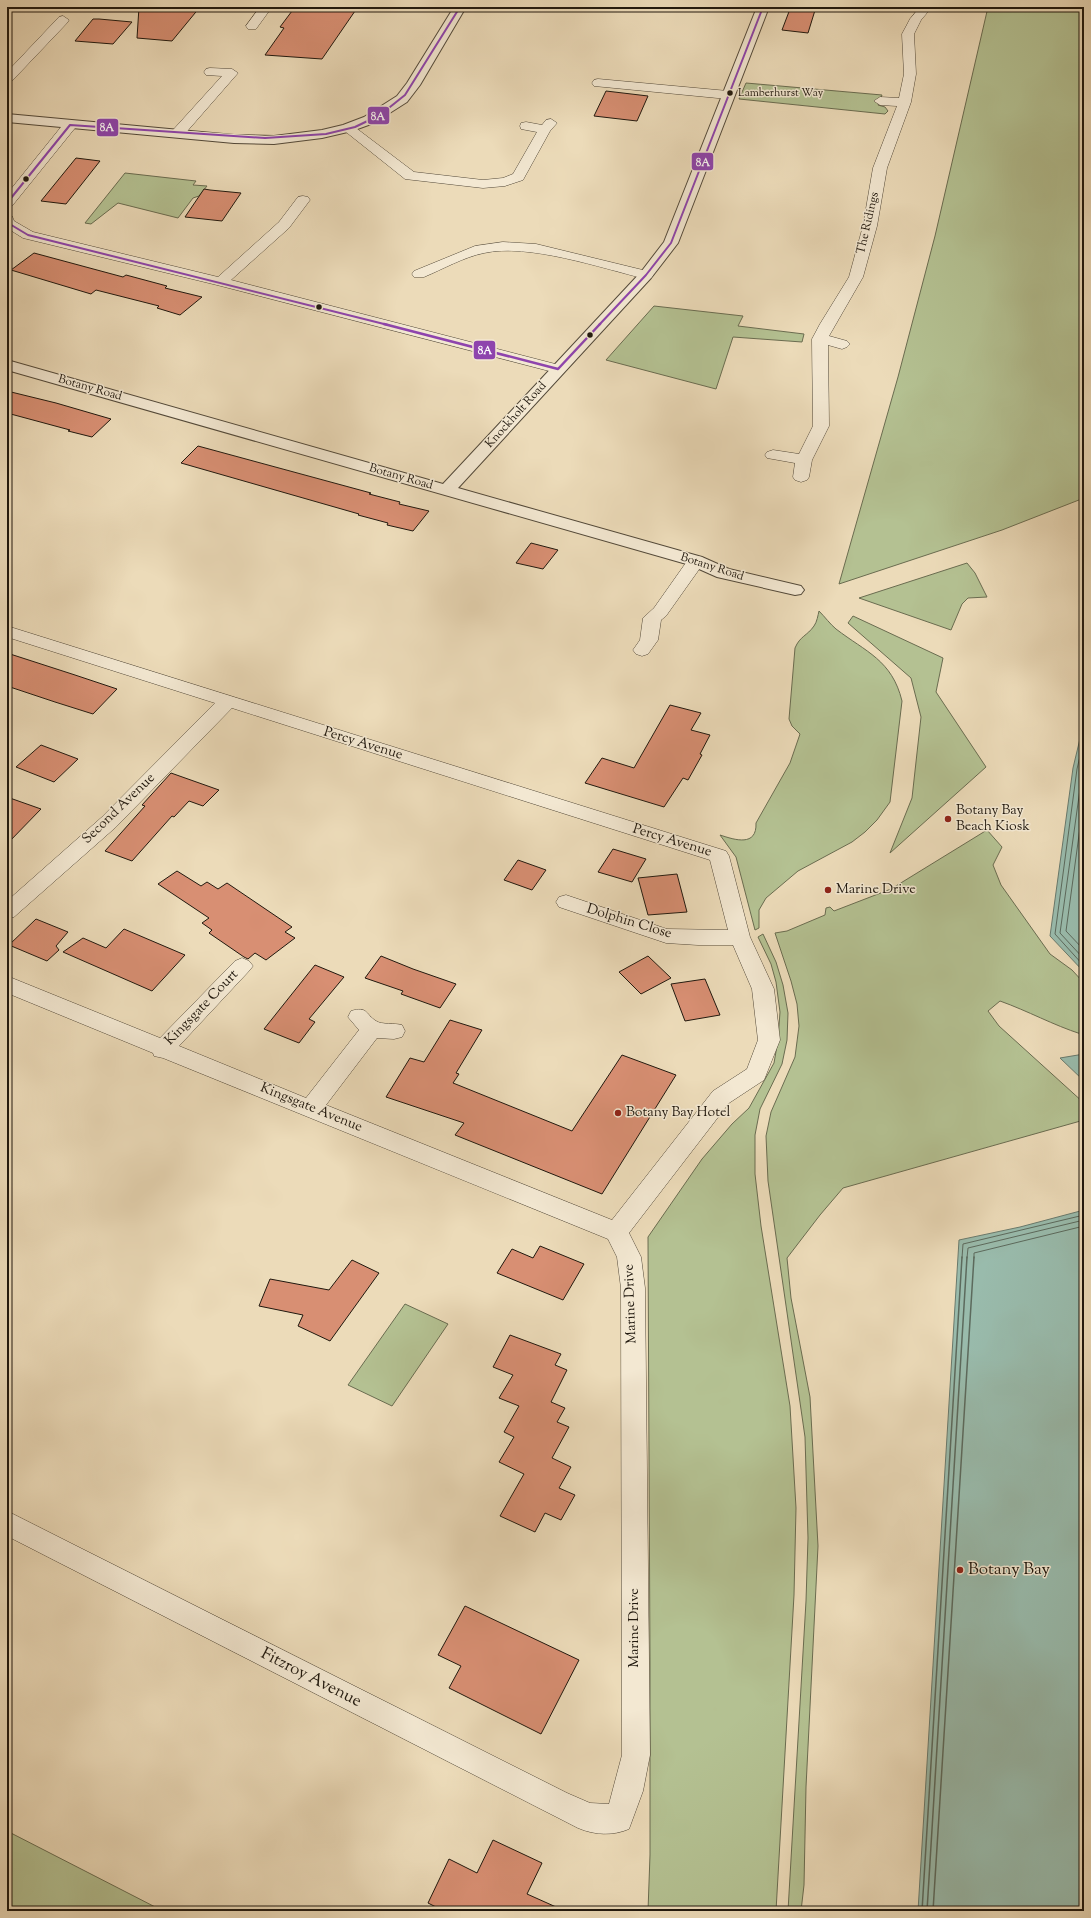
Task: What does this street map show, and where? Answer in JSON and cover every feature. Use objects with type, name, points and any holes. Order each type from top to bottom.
[{"type":"street","points":[[252,26],[266,7]]},
{"type":"street","points":[[7,118],[234,139],[274,140],[322,134],[347,128],[369,120],[402,99],[413,85],[460,7]]},
{"type":"street","name":"Knockholt Road","points":[[448,490],[646,275],[671,242],[763,7]]},
{"type":"street","name":"The Ridings","points":[[800,477],[804,460],[821,426],[820,339],[827,324],[856,277],[870,226],[880,168],[905,102],[910,74],[916,19],[926,7]]},
{"type":"street","points":[[7,79],[63,20]]},
{"type":"street","points":[[178,133],[232,73],[210,72]]},
{"type":"street","points":[[598,83],[728,95]]},
{"type":"street","points":[[880,101],[905,102]]},
{"type":"street","points":[[7,203],[70,125]]},
{"type":"street","points":[[347,128],[410,176],[483,184],[505,182],[518,177],[548,126],[526,126]]},
{"type":"street","points":[[221,282],[284,225],[302,200]]},
{"type":"street","points":[[7,219],[8,224],[28,235],[221,282],[558,369]]},
{"type":"street","points":[[419,274],[480,249],[503,246],[536,248],[646,275]]},
{"type":"street","points":[[820,339],[842,344]]},
{"type":"street","name":"Botany Road","points":[[7,365],[696,561],[723,573],[795,590]]},
{"type":"street","points":[[772,455],[804,460]]},
{"type":"street","points":[[642,650],[649,640],[652,618],[660,612],[696,561]]},
{"type":"street","name":"Percy Avenue","points":[[7,631],[227,702],[719,856],[740,936]]},
{"type":"street","name":"Second Avenue","points":[[7,912],[109,822],[227,702]]},
{"type":"street","name":"Dolphin Close","points":[[566,902],[666,936],[698,938],[740,936]]},
{"type":"street","points":[[616,1232],[721,1097],[756,1074],[769,1040],[762,989],[740,936]]},
{"type":"street","name":"Kingsgate Court","points":[[162,1050],[242,966]]},
{"type":"street","name":"Kingsgate Avenue","points":[[7,984],[162,1050],[311,1108],[616,1232]]},
{"type":"street","points":[[311,1108],[365,1024],[394,1031]]},
{"type":"street","name":"Marine Drive","points":[[616,1232],[629,1257],[633,1288],[636,1755],[628,1791],[619,1819]]},
{"type":"street","name":"Fitzroy Avenue","points":[[7,1523],[588,1818],[619,1819]]},
{"type":"green space","points":[[988,7],[1084,7],[1084,498],[1002,530],[839,584],[898,377],[935,236]]},
{"type":"green space","points":[[746,83],[882,95],[878,105],[885,107],[888,111],[885,114],[739,99]]},
{"type":"green space","points":[[125,173],[196,181],[193,185],[207,186],[199,196],[193,198],[178,218],[118,203],[91,224],[85,223]]},
{"type":"green space","points":[[654,306],[743,316],[738,326],[804,334],[802,342],[733,337],[716,389],[606,360]]},
{"type":"green space","points":[[967,563],[975,573],[987,597],[968,598],[962,604],[951,630],[859,598]]},
{"type":"green space","points":[[819,611],[836,629],[885,666],[898,687],[902,701],[890,802],[877,820],[865,832],[852,842],[798,871],[766,898],[759,910],[759,928],[755,930],[736,857],[720,835],[738,840],[749,839],[753,836],[756,823],[790,763],[800,734],[792,726],[789,719],[795,648],[801,638],[814,626],[817,621]]},
{"type":"green space","points":[[853,616],[943,658],[936,692],[986,767],[890,853],[912,798],[921,717],[911,678],[848,623]]},
{"type":"green space","points":[[987,830],[1002,847],[993,865],[1001,885],[1050,954],[1072,970],[1084,983],[1084,1031],[1081,1034],[1000,1001],[988,1011],[999,1026],[1084,1103],[1084,1120],[843,1188],[787,1258],[791,1298],[810,1397],[818,1546],[806,1787],[804,1885],[801,1911],[788,1911],[806,1601],[808,1538],[805,1437],[768,1181],[766,1136],[771,1112],[795,1057],[799,1026],[797,1004],[775,933],[787,931],[825,915],[826,908],[830,907],[834,911],[891,889]]},
{"type":"green space","points":[[763,934],[776,962],[783,985],[788,1013],[787,1040],[782,1064],[760,1109],[755,1135],[755,1174],[761,1226],[790,1406],[796,1508],[794,1595],[776,1911],[648,1911],[650,1855],[650,1664],[648,1237],[702,1159],[732,1124],[749,1108],[774,1063],[778,1040],[780,1012],[776,982],[771,964],[758,937]]},
{"type":"green space","points":[[405,1304],[448,1324],[392,1406],[348,1385]]},
{"type":"green space","points":[[7,1831],[163,1911],[7,1911]]},
{"type":"water","points":[[1084,722],[1084,972],[1050,936],[1073,768]]},
{"type":"water","points":[[1084,1054],[1084,1081],[1060,1058]]},
{"type":"water","name":"Botany Bay","points":[[1084,1210],[1084,1911],[918,1911],[959,1240],[1020,1227]]},
{"type":"building","points":[[139,7],[200,7],[172,41],[137,38]]},
{"type":"building","points":[[295,7],[355,11],[322,59],[265,55],[284,28],[280,27]]},
{"type":"building","points":[[795,7],[816,7],[808,33],[782,30],[790,9],[795,9]]},
{"type":"building","points":[[93,19],[132,22],[113,44],[75,41]]},
{"type":"building","points":[[606,91],[648,96],[637,121],[594,116]]},
{"type":"building","points":[[76,158],[100,161],[66,204],[41,201]]},
{"type":"building","points":[[204,189],[241,193],[222,221],[185,217]]},
{"type":"building","points":[[34,253],[123,277],[126,275],[167,286],[165,288],[202,297],[180,315],[157,308],[159,306],[96,290],[91,294],[11,270]]},
{"type":"building","points":[[7,391],[111,419],[92,437],[68,431],[70,430],[7,413]]},
{"type":"building","points":[[198,446],[371,493],[369,494],[400,502],[399,504],[429,511],[413,531],[387,525],[388,523],[358,515],[359,514],[181,463]]},
{"type":"building","points":[[531,543],[558,550],[543,569],[516,563]]},
{"type":"building","points":[[7,653],[117,689],[93,714],[55,702],[7,686]]},
{"type":"building","points":[[670,705],[701,713],[691,730],[710,735],[700,754],[702,755],[688,780],[683,778],[664,807],[585,783],[602,758],[634,768]]},
{"type":"building","points":[[41,745],[78,759],[54,782],[16,767]]},
{"type":"building","points":[[171,773],[219,790],[203,806],[189,801],[174,817],[172,816],[132,861],[105,851],[145,806],[142,805]]},
{"type":"building","points":[[7,797],[41,809],[7,844]]},
{"type":"building","points":[[613,849],[646,859],[632,882],[598,872]]},
{"type":"building","points":[[518,860],[546,870],[532,890],[504,880]]},
{"type":"building","points":[[177,871],[201,886],[207,882],[218,889],[227,883],[292,927],[285,932],[295,938],[266,960],[255,953],[248,959],[244,957],[209,933],[212,930],[202,923],[209,918],[158,884]]},
{"type":"building","points":[[677,874],[687,912],[648,915],[638,878]]},
{"type":"building","points":[[36,919],[68,932],[56,946],[59,950],[47,961],[9,945]]},
{"type":"building","points":[[124,929],[185,955],[152,991],[63,952],[83,938],[106,948]]},
{"type":"building","points":[[381,956],[456,984],[440,1008],[401,994],[403,991],[365,978]]},
{"type":"building","points":[[648,956],[671,978],[641,994],[619,972]]},
{"type":"building","points":[[315,965],[344,977],[309,1019],[315,1022],[299,1043],[264,1029]]},
{"type":"building","points":[[705,979],[720,1015],[685,1021],[671,984]]},
{"type":"building","name":"Botany Bay Hotel","points":[[450,1020],[482,1030],[456,1073],[459,1074],[453,1083],[572,1131],[622,1055],[676,1075],[602,1194],[455,1135],[464,1123],[386,1097],[410,1058],[424,1062]]},
{"type":"building","points":[[540,1246],[584,1264],[563,1300],[497,1273],[512,1249],[533,1258]]},
{"type":"building","points":[[352,1260],[379,1273],[330,1341],[298,1326],[303,1315],[259,1306],[270,1279],[329,1290]]},
{"type":"building","points":[[510,1335],[561,1354],[555,1365],[567,1370],[551,1402],[565,1408],[557,1422],[569,1427],[552,1458],[571,1467],[559,1488],[575,1495],[561,1520],[545,1513],[535,1532],[500,1516],[524,1474],[499,1462],[514,1437],[504,1432],[519,1406],[499,1398],[513,1375],[493,1367]]},
{"type":"building","points":[[465,1606],[579,1660],[541,1734],[449,1688],[461,1666],[438,1655]]},
{"type":"building","points":[[493,1840],[542,1863],[527,1894],[565,1911],[444,1911],[428,1903],[449,1859],[477,1873]]},
{"type":"transit line","name":"8A","points":[[7,203],[70,125],[265,138],[326,134],[355,127],[380,115],[405,95],[460,7]]},
{"type":"transit line","name":"8A","points":[[7,219],[8,223],[28,235],[221,282],[558,369],[646,275],[671,243],[763,7]]},
{"type":"place","name":"Lamberhurst Way","points":[[730,93]]},
{"type":"place","name":"Botany Bay Beach Kiosk","points":[[948,819]]},
{"type":"place","name":"Marine Drive","points":[[828,890]]},
{"type":"place","name":"Botany Bay Hotel","points":[[618,1113]]},
{"type":"place","name":"Botany Bay","points":[[960,1570]]}]
